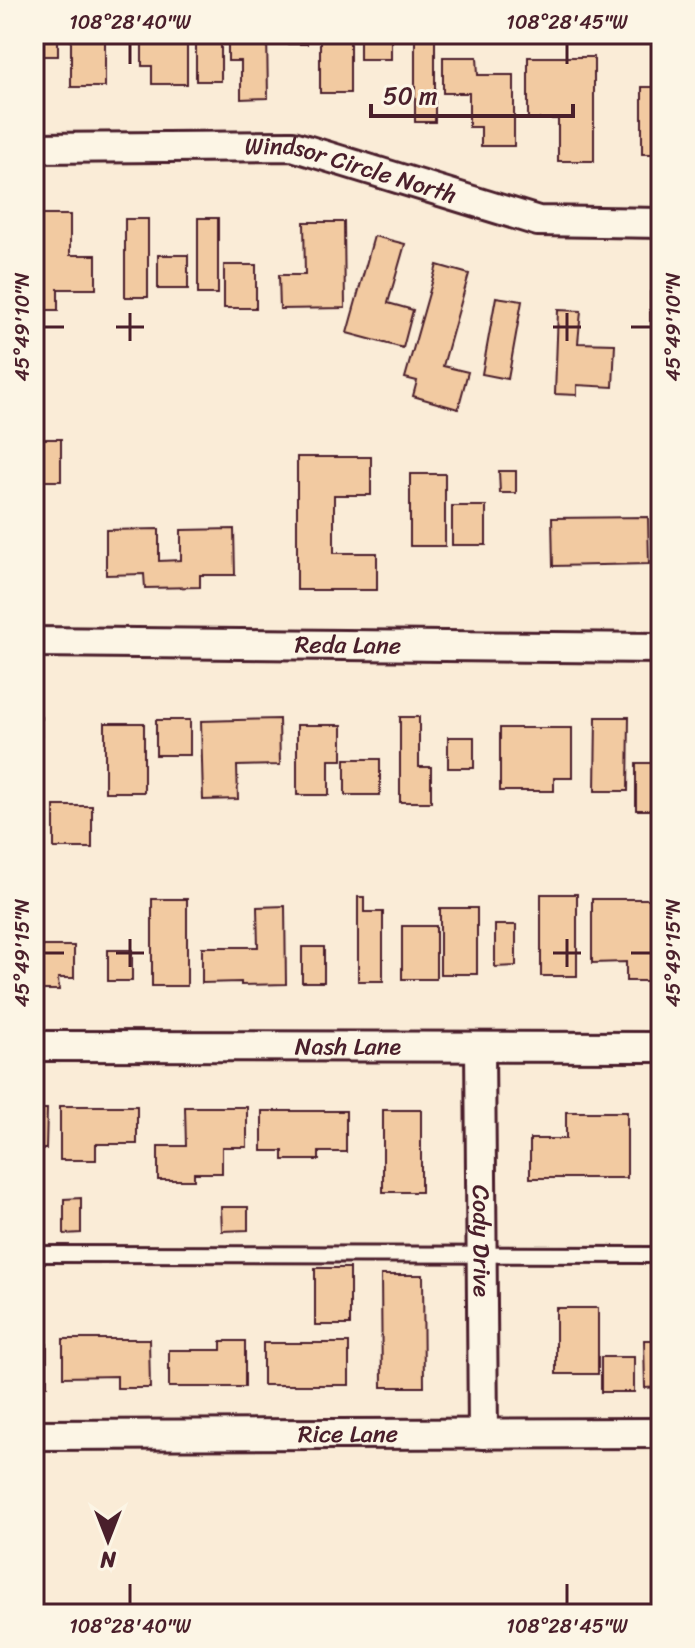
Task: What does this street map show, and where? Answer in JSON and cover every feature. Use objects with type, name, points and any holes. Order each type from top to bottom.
[{"type":"street","name":"Windsor Circle North","points":[[34,148],[293,146],[538,221],[661,223]]},
{"type":"street","name":"Reda Lane","points":[[34,642],[661,648]]},
{"type":"street","name":"Nash Lane","points":[[34,1046],[661,1047]]},
{"type":"street","name":"Cody Drive","points":[[480,1047],[483,1434]]},
{"type":"street","name":"Rice Lane","points":[[34,1435],[661,1433]]},
{"type":"lane","points":[[34,1254],[661,1255]]},
{"type":"building","points":[[38,34],[58,34],[58,56],[38,56]]},
{"type":"building","points":[[71,34],[105,34],[105,87],[71,87]]},
{"type":"building","points":[[152,34],[187,34],[187,84],[152,84],[152,66],[142,66],[142,39],[152,39]]},
{"type":"building","points":[[196,34],[221,34],[221,81],[196,81]]},
{"type":"building","points":[[228,34],[267,34],[268,98],[241,99],[241,61],[228,61]]},
{"type":"building","points":[[277,34],[307,34],[307,44],[277,44]]},
{"type":"building","points":[[320,34],[350,34],[350,93],[320,93]]},
{"type":"building","points":[[360,34],[391,34],[391,59],[360,59]]},
{"type":"building","points":[[415,34],[435,34],[435,122],[415,122]]},
{"type":"building","points":[[443,57],[477,57],[478,75],[514,75],[514,146],[481,146],[481,127],[469,127],[469,93],[443,93]]},
{"type":"building","points":[[528,57],[594,57],[594,161],[558,161],[558,119],[528,119]]},
{"type":"building","points":[[642,87],[661,87],[661,154],[642,154]]},
{"type":"building","points":[[34,215],[70,215],[70,255],[96,255],[96,289],[58,289],[58,310],[34,310]]},
{"type":"building","points":[[198,218],[218,218],[218,294],[198,294]]},
{"type":"building","points":[[125,219],[148,219],[148,297],[125,297]]},
{"type":"building","points":[[304,222],[344,222],[345,308],[280,309],[279,275],[305,275]]},
{"type":"building","points":[[374,236],[405,244],[388,303],[413,310],[403,348],[347,333]]},
{"type":"building","points":[[158,255],[188,255],[188,289],[158,289]]},
{"type":"building","points":[[224,265],[256,265],[256,308],[224,308]]},
{"type":"building","points":[[437,265],[469,274],[443,366],[468,372],[458,409],[413,396],[417,381],[405,378]]},
{"type":"building","points":[[650,292],[661,292],[661,321],[650,321]]},
{"type":"building","points":[[496,297],[522,301],[508,379],[482,374]]},
{"type":"building","points":[[558,310],[581,311],[578,343],[615,344],[613,387],[577,385],[577,395],[555,394]]},
{"type":"building","points":[[34,439],[61,439],[61,481],[34,481]]},
{"type":"building","points":[[297,457],[371,457],[371,495],[334,495],[334,553],[377,553],[377,590],[297,590]]},
{"type":"building","points":[[499,471],[516,471],[516,493],[500,493]]},
{"type":"building","points":[[410,474],[445,474],[445,546],[410,546]]},
{"type":"building","points":[[452,506],[486,506],[486,545],[452,545]]},
{"type":"building","points":[[648,517],[649,564],[553,566],[552,518]]},
{"type":"building","points":[[159,529],[159,561],[181,560],[181,530],[234,529],[235,575],[200,575],[200,587],[145,588],[144,574],[106,575],[106,530]]},
{"type":"building","points":[[34,717],[41,717],[42,810],[34,810]]},
{"type":"building","points":[[400,717],[419,717],[419,767],[431,767],[431,802],[400,802]]},
{"type":"building","points":[[596,717],[629,717],[628,791],[595,791]]},
{"type":"building","points":[[279,719],[280,765],[237,766],[238,799],[203,800],[201,721]]},
{"type":"building","points":[[156,720],[190,720],[190,755],[156,755]]},
{"type":"building","points":[[105,723],[144,723],[144,792],[105,792]]},
{"type":"building","points":[[297,725],[342,725],[342,760],[329,760],[329,795],[297,795]]},
{"type":"building","points":[[500,728],[572,728],[572,778],[554,778],[554,791],[500,791]]},
{"type":"building","points":[[448,737],[474,737],[474,768],[448,768]]},
{"type":"building","points":[[345,759],[380,759],[380,795],[345,795]]},
{"type":"building","points":[[636,763],[661,763],[661,810],[636,810]]},
{"type":"building","points":[[54,806],[92,806],[92,848],[54,848]]},
{"type":"building","points":[[541,894],[577,894],[577,976],[541,976]]},
{"type":"building","points":[[358,897],[364,897],[364,912],[383,912],[383,981],[358,981]]},
{"type":"building","points":[[152,899],[187,899],[187,986],[152,986]]},
{"type":"building","points":[[592,899],[661,899],[661,981],[626,981],[626,962],[592,963]]},
{"type":"building","points":[[285,906],[286,984],[202,983],[202,947],[258,947],[257,907]]},
{"type":"building","points":[[440,908],[477,908],[477,974],[440,974]]},
{"type":"building","points":[[495,925],[516,925],[516,966],[495,967]]},
{"type":"building","points":[[402,926],[436,926],[436,979],[402,979]]},
{"type":"building","points":[[34,946],[74,946],[74,978],[58,978],[59,990],[39,990],[39,978],[34,979]]},
{"type":"building","points":[[302,947],[324,947],[324,982],[302,982]]},
{"type":"building","points":[[108,950],[132,950],[132,981],[108,981]]},
{"type":"building","points":[[60,1106],[137,1106],[137,1144],[96,1144],[96,1160],[60,1160]]},
{"type":"building","points":[[185,1107],[247,1107],[247,1147],[222,1147],[222,1173],[194,1173],[194,1180],[158,1180],[158,1146],[186,1146]]},
{"type":"building","points":[[34,1109],[47,1109],[46,1149],[34,1149]]},
{"type":"building","points":[[383,1110],[421,1110],[421,1192],[383,1192]]},
{"type":"building","points":[[262,1111],[346,1111],[346,1152],[319,1152],[319,1160],[283,1160],[283,1151],[262,1151]]},
{"type":"building","points":[[655,1111],[661,1111],[661,1150],[655,1150]]},
{"type":"building","points":[[566,1112],[627,1112],[627,1178],[530,1178],[530,1139],[566,1139]]},
{"type":"building","points":[[81,1198],[81,1233],[64,1234],[64,1199]]},
{"type":"building","points":[[221,1207],[248,1207],[248,1230],[222,1231]]},
{"type":"building","points":[[315,1268],[350,1268],[350,1325],[315,1325]]},
{"type":"building","points":[[381,1275],[423,1275],[424,1387],[382,1387]]},
{"type":"building","points":[[556,1308],[598,1308],[598,1374],[556,1374]]},
{"type":"building","points":[[63,1339],[149,1339],[150,1388],[117,1388],[117,1376],[63,1377]]},
{"type":"building","points":[[644,1340],[661,1340],[661,1387],[645,1388]]},
{"type":"building","points":[[221,1341],[245,1341],[245,1387],[169,1387],[169,1350],[221,1350]]},
{"type":"building","points":[[263,1343],[349,1343],[349,1385],[263,1385]]},
{"type":"building","points":[[34,1344],[47,1344],[47,1386],[34,1386]]},
{"type":"building","points":[[601,1357],[634,1357],[634,1392],[601,1392]]}]
